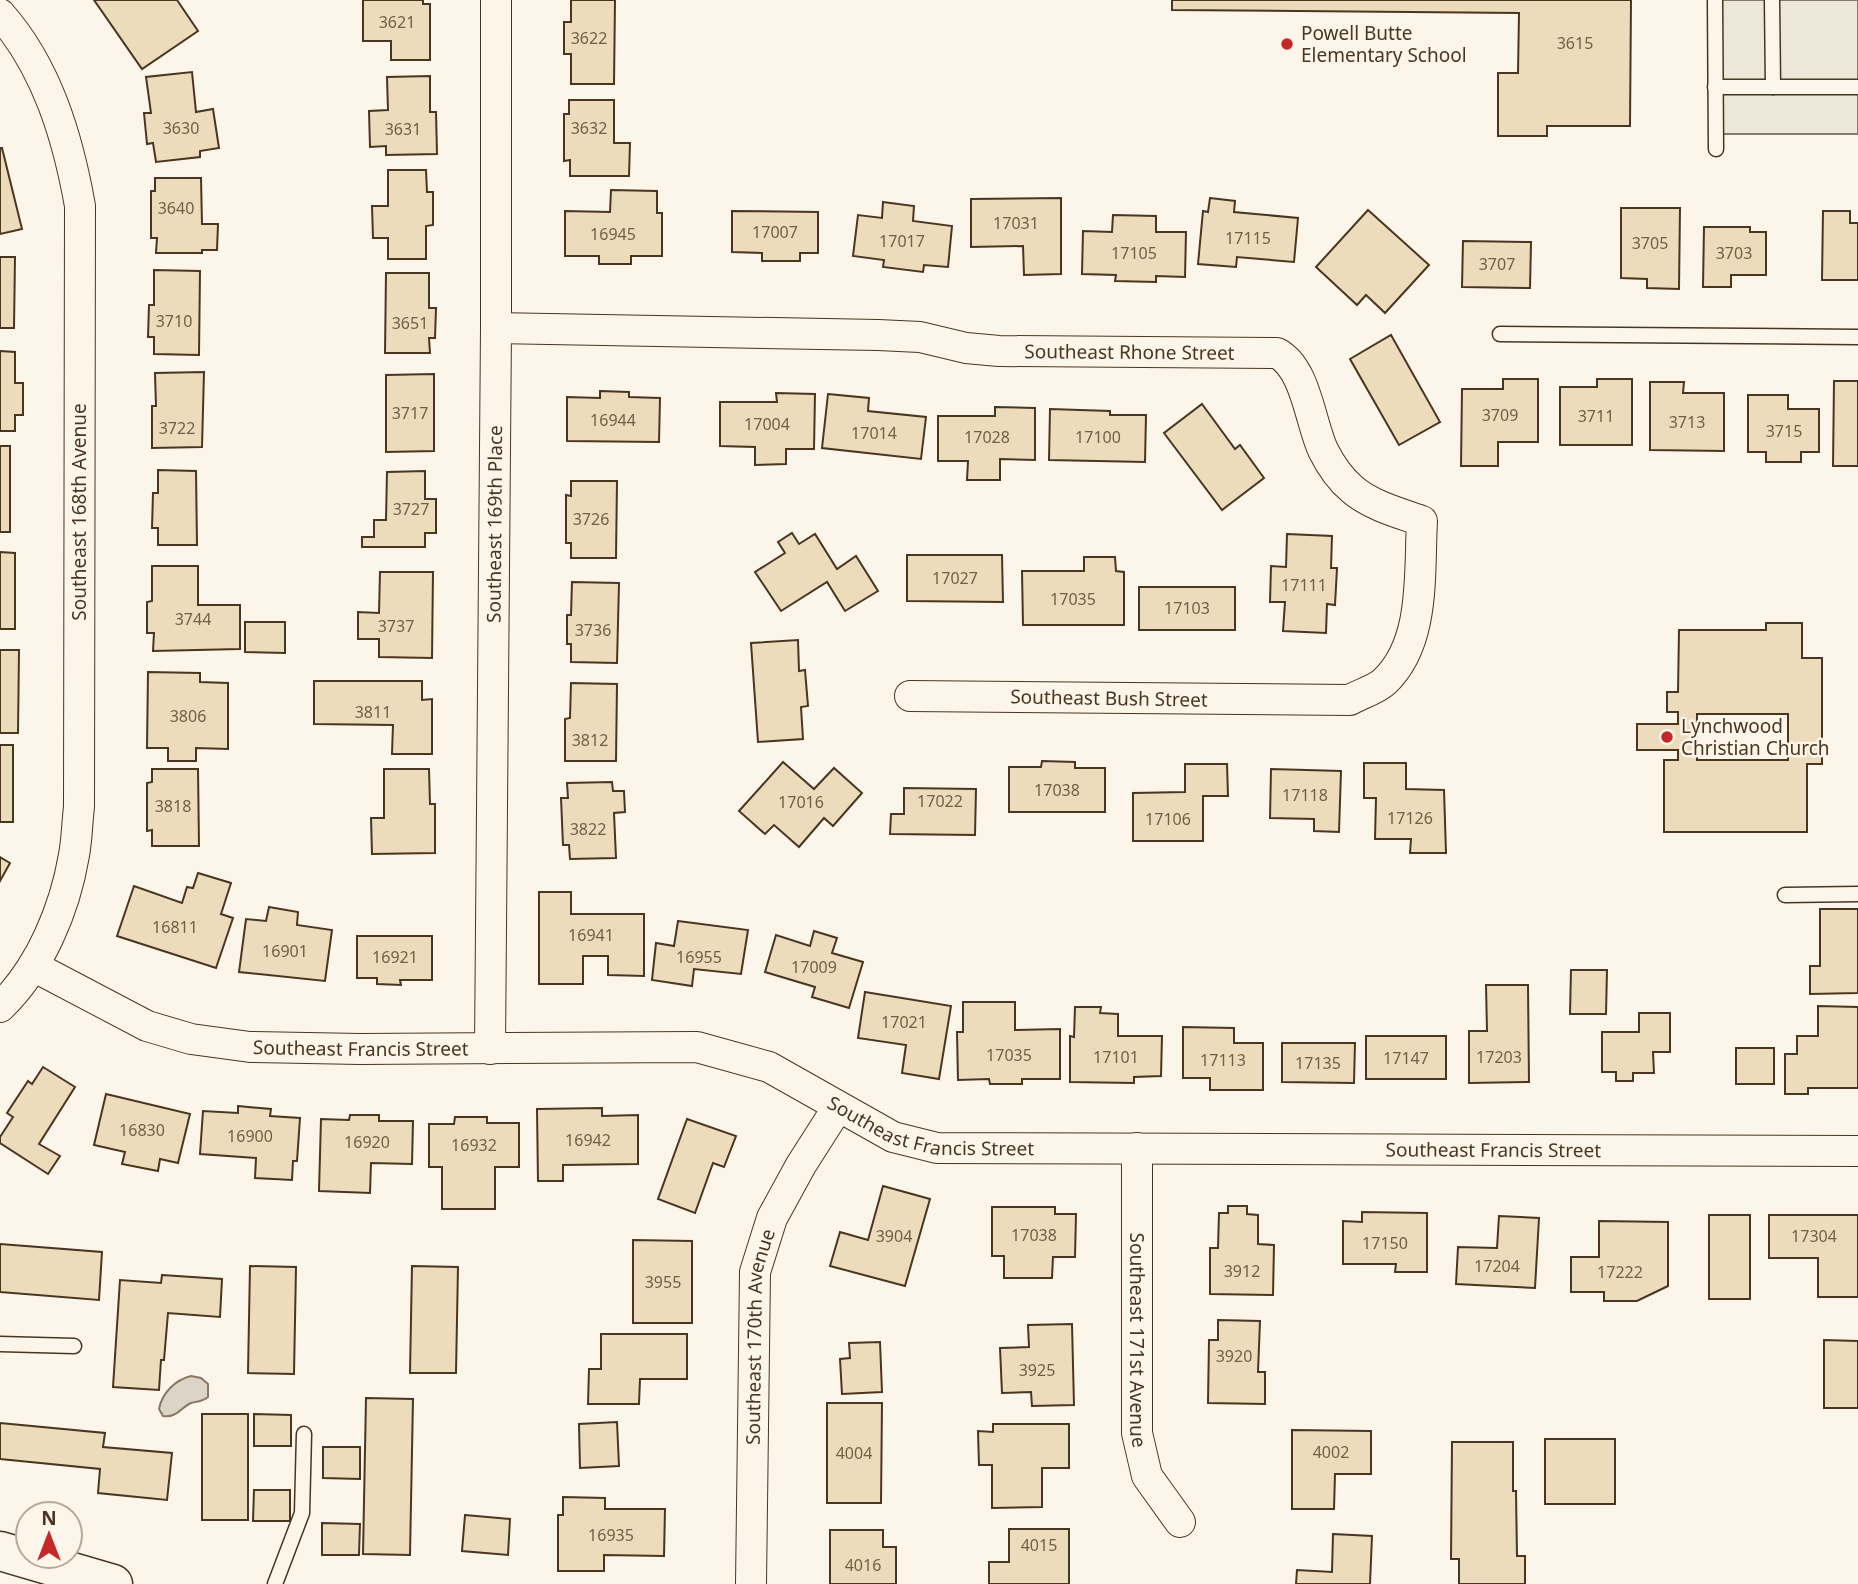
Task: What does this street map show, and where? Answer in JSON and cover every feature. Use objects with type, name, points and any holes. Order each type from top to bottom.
[{"type":"main road","points":[[0,1551],[113,1584]]},
{"type":"street","name":"Southeast 169th Place","points":[[490,1049],[496,0]]},
{"type":"street","name":"Southeast 168th Avenue","points":[[0,15],[35,66],[55,109],[72,157],[80,206],[79,807],[75,854],[65,897],[33,966],[13,995],[0,1007]]},
{"type":"street","name":"Southeast Rhone Street","points":[[496,328],[878,335],[920,337],[966,348],[999,351],[1277,353],[1287,358],[1302,387],[1323,450],[1339,475],[1354,491],[1387,508],[1422,521],[1416,618],[1406,654],[1383,683],[1350,699],[1308,701]]},
{"type":"street","name":"Southeast Bush Street","points":[[910,696],[1308,701]]},
{"type":"street","name":"Southeast Francis Street","points":[[33,966],[147,1026],[191,1039],[250,1047],[697,1048],[769,1067],[893,1137],[937,1148],[1858,1151]]},
{"type":"street","name":"Southeast 170th Avenue","points":[[751,1584],[755,1272],[772,1218],[801,1165],[838,1107]]},
{"type":"street","name":"Southeast 171st Avenue","points":[[1137,1148],[1137,1433],[1147,1476],[1180,1522]]},
{"type":"lane","points":[[1715,0],[1716,149]]},
{"type":"lane","points":[[1772,0],[1773,87]]},
{"type":"lane","points":[[1715,87],[1858,87]]},
{"type":"lane","points":[[1500,334],[1858,337]]},
{"type":"lane","points":[[1785,895],[1858,894]]},
{"type":"lane","points":[[0,1344],[74,1346]]},
{"type":"lane","points":[[275,1584],[302,1513],[304,1434]]},
{"type":"shaded area","points":[[1709,0],[1858,0],[1858,134],[1709,134]]},
{"type":"shaded area","points":[[191,1376],[201,1378],[208,1384],[208,1397],[191,1403],[172,1416],[163,1416],[159,1409],[166,1393]]},
{"type":"building","points":[[94,0],[177,0],[198,31],[142,69]]},
{"type":"building","points":[[363,0],[423,0],[423,4],[430,4],[430,60],[391,60],[391,41],[363,41]]},
{"type":"building","points":[[571,0],[615,0],[614,84],[571,84],[571,54],[564,54],[564,22],[571,22]]},
{"type":"building","points":[[1172,0],[1631,0],[1630,126],[1547,126],[1547,136],[1498,136],[1498,73],[1518,73],[1519,13],[1172,10]]},
{"type":"building","points":[[192,72],[196,112],[213,109],[219,148],[200,151],[200,157],[156,162],[153,143],[147,144],[144,113],[151,113],[146,77]]},
{"type":"building","points":[[430,76],[430,112],[436,112],[437,154],[386,155],[386,146],[370,147],[369,111],[388,110],[387,77]]},
{"type":"building","points":[[569,100],[614,100],[614,143],[630,143],[629,176],[570,176],[570,160],[564,161],[564,114],[569,114]]},
{"type":"building","points":[[0,148],[22,229],[0,234]]},
{"type":"building","points":[[388,170],[426,170],[427,192],[433,192],[433,225],[426,226],[426,259],[388,259],[388,238],[373,238],[372,206],[388,206]]},
{"type":"building","points":[[155,178],[201,178],[202,224],[218,224],[217,250],[202,250],[202,253],[156,253],[157,238],[151,238],[151,191],[155,191]]},
{"type":"building","points":[[611,190],[657,191],[657,213],[662,213],[662,256],[631,256],[631,264],[599,264],[599,256],[565,256],[565,211],[610,212]]},
{"type":"building","points":[[1061,198],[1061,274],[1024,275],[1023,246],[971,247],[971,199]]},
{"type":"building","points":[[1210,198],[1235,201],[1234,212],[1298,218],[1294,262],[1237,257],[1236,267],[1198,264],[1203,211],[1208,212]]},
{"type":"building","points":[[883,202],[914,206],[913,221],[952,226],[948,267],[924,265],[923,272],[883,267],[884,260],[853,256],[858,215],[882,218]]},
{"type":"building","points":[[1621,208],[1680,208],[1679,289],[1647,288],[1647,279],[1621,278]]},
{"type":"building","points":[[1368,210],[1429,265],[1385,313],[1366,295],[1357,305],[1316,267]]},
{"type":"building","points":[[732,211],[818,212],[818,253],[800,253],[800,261],[762,261],[762,253],[732,252]]},
{"type":"building","points":[[1823,211],[1850,211],[1850,223],[1858,223],[1858,280],[1822,280]]},
{"type":"building","points":[[1113,215],[1156,216],[1156,232],[1186,232],[1185,277],[1156,276],[1156,282],[1115,281],[1116,275],[1082,274],[1083,231],[1112,232]]},
{"type":"building","points":[[1704,227],[1750,227],[1750,232],[1766,232],[1766,275],[1731,275],[1731,287],[1703,287]]},
{"type":"building","points":[[1463,241],[1531,242],[1530,288],[1462,287]]},
{"type":"building","points":[[0,257],[15,257],[14,328],[0,328]]},
{"type":"building","points":[[154,270],[200,271],[199,355],[154,354],[154,337],[148,337],[149,305],[154,305]]},
{"type":"building","points":[[386,273],[429,273],[429,308],[436,308],[435,338],[429,338],[430,353],[385,353]]},
{"type":"building","points":[[1391,335],[1440,422],[1399,445],[1350,359]]},
{"type":"building","points":[[0,351],[15,352],[15,383],[23,383],[23,415],[15,415],[15,431],[0,431]]},
{"type":"building","points":[[204,372],[202,447],[152,448],[152,406],[156,406],[155,373]]},
{"type":"building","points":[[434,374],[434,451],[386,452],[386,375]]},
{"type":"building","points":[[1503,379],[1538,379],[1538,442],[1498,442],[1498,466],[1461,466],[1462,389],[1503,389]]},
{"type":"building","points":[[1597,379],[1632,379],[1632,445],[1560,445],[1560,387],[1597,387]]},
{"type":"building","points":[[1834,381],[1858,381],[1858,466],[1833,466]]},
{"type":"building","points":[[1650,382],[1684,382],[1683,393],[1724,393],[1724,451],[1650,450]]},
{"type":"building","points":[[600,391],[629,392],[629,397],[660,398],[659,442],[567,441],[567,397],[600,398]]},
{"type":"building","points":[[776,393],[815,394],[814,449],[786,449],[786,464],[755,465],[755,447],[720,446],[720,402],[777,402]]},
{"type":"building","points":[[828,394],[869,398],[868,411],[926,417],[921,459],[822,448]]},
{"type":"building","points":[[1748,395],[1788,395],[1788,409],[1819,409],[1819,452],[1801,452],[1801,462],[1766,462],[1766,452],[1748,452]]},
{"type":"building","points":[[1202,404],[1235,449],[1240,445],[1264,478],[1222,510],[1164,433]]},
{"type":"building","points":[[995,407],[1035,408],[1035,460],[1000,459],[1000,480],[967,480],[968,461],[938,461],[938,416],[995,416]]},
{"type":"building","points":[[1050,409],[1110,411],[1110,415],[1146,415],[1145,462],[1049,460]]},
{"type":"building","points":[[0,446],[10,446],[10,532],[0,532]]},
{"type":"building","points":[[158,470],[196,471],[197,545],[158,545],[158,528],[152,528],[153,493],[158,493]]},
{"type":"building","points":[[425,471],[425,499],[436,499],[436,533],[425,533],[425,547],[362,547],[362,537],[374,537],[374,520],[386,520],[387,472]]},
{"type":"building","points":[[571,481],[617,481],[616,558],[571,558],[571,543],[566,543],[566,495],[571,496]]},
{"type":"building","points":[[792,533],[799,544],[815,534],[837,569],[856,556],[878,591],[845,611],[827,582],[781,611],[755,572],[785,553],[778,542]]},
{"type":"building","points":[[1287,534],[1332,536],[1331,568],[1337,568],[1335,605],[1327,604],[1326,633],[1283,631],[1285,602],[1270,602],[1271,566],[1286,567]]},
{"type":"building","points":[[0,552],[15,553],[15,629],[0,629]]},
{"type":"building","points":[[907,555],[1002,555],[1003,602],[907,601]]},
{"type":"building","points":[[1084,557],[1115,557],[1116,571],[1124,572],[1124,625],[1023,625],[1022,571],[1084,571]]},
{"type":"building","points":[[152,566],[198,566],[198,605],[240,605],[240,649],[153,651],[154,633],[147,633],[147,602],[152,601]]},
{"type":"building","points":[[380,572],[433,572],[432,658],[379,657],[379,639],[358,639],[358,612],[379,613]]},
{"type":"building","points":[[572,582],[619,583],[617,663],[571,662],[571,644],[567,644],[567,615],[571,615]]},
{"type":"building","points":[[1139,587],[1235,587],[1235,630],[1139,630]]},
{"type":"building","points":[[245,622],[285,622],[285,653],[245,652]]},
{"type":"building","name":"Lynchwood Christian Church","points":[[1766,623],[1802,623],[1802,658],[1822,658],[1822,764],[1807,764],[1807,832],[1664,832],[1664,760],[1678,760],[1678,750],[1637,750],[1637,724],[1678,724],[1678,712],[1667,712],[1667,692],[1678,692],[1679,630],[1766,630]],"holes":[[[1697,714],[1788,714],[1788,760],[1697,760]]]},
{"type":"building","points":[[798,640],[799,671],[805,670],[808,706],[801,707],[803,739],[758,742],[751,643]]},
{"type":"building","points":[[0,650],[19,650],[18,733],[0,733]]},
{"type":"building","points":[[148,672],[200,673],[200,682],[228,683],[228,749],[196,748],[196,761],[168,761],[168,748],[147,748]]},
{"type":"building","points":[[314,681],[422,681],[422,700],[432,699],[432,754],[392,754],[393,725],[314,724]]},
{"type":"building","points":[[571,683],[617,684],[616,761],[565,761],[565,719],[570,718]]},
{"type":"building","points":[[0,745],[13,745],[13,822],[0,822]]},
{"type":"building","points":[[1042,761],[1075,762],[1075,768],[1105,768],[1105,812],[1009,812],[1009,767],[1041,767]]},
{"type":"building","points":[[783,762],[814,789],[834,768],[862,793],[833,826],[824,818],[799,847],[774,825],[765,834],[739,811]]},
{"type":"building","points":[[1364,763],[1406,763],[1406,789],[1444,790],[1446,853],[1410,853],[1411,839],[1375,839],[1376,798],[1364,798]]},
{"type":"building","points":[[1185,764],[1227,764],[1228,796],[1203,796],[1203,841],[1133,841],[1133,793],[1185,792]]},
{"type":"building","points":[[152,769],[198,769],[199,846],[152,846],[152,830],[147,831],[147,783],[152,782]]},
{"type":"building","points":[[384,769],[429,769],[430,804],[435,804],[435,853],[372,854],[371,818],[384,818]]},
{"type":"building","points":[[1271,769],[1341,771],[1339,832],[1314,831],[1314,819],[1270,818]]},
{"type":"building","points":[[612,782],[613,791],[624,791],[625,812],[614,813],[616,858],[570,859],[569,845],[563,845],[561,798],[568,798],[567,783]]},
{"type":"building","points":[[904,788],[976,789],[975,835],[890,834],[891,814],[904,814]]},
{"type":"building","points":[[0,857],[10,863],[0,881]]},
{"type":"building","points":[[198,873],[231,883],[221,914],[233,918],[216,968],[117,936],[134,886],[182,903],[187,887],[193,888]]},
{"type":"building","points":[[539,892],[571,892],[571,914],[644,914],[644,976],[608,975],[608,956],[583,956],[583,984],[539,984]]},
{"type":"building","points":[[269,907],[298,912],[297,925],[332,930],[325,981],[239,972],[246,919],[266,921]]},
{"type":"building","points":[[1820,909],[1858,909],[1858,993],[1810,994],[1810,966],[1820,966]]},
{"type":"building","points":[[678,921],[748,930],[741,974],[694,969],[692,986],[652,980],[656,943],[674,946]]},
{"type":"building","points":[[814,931],[837,938],[832,953],[863,962],[849,1008],[812,997],[815,987],[765,972],[776,935],[810,946]]},
{"type":"building","points":[[357,936],[432,936],[432,980],[400,980],[401,985],[377,984],[377,978],[357,978]]},
{"type":"building","points":[[1571,970],[1607,970],[1606,1014],[1570,1014]]},
{"type":"building","points":[[1486,985],[1528,985],[1529,1082],[1469,1083],[1469,1031],[1487,1031]]},
{"type":"building","points":[[865,992],[951,1006],[939,1079],[902,1073],[906,1045],[858,1038]]},
{"type":"building","points":[[963,1002],[1015,1002],[1015,1030],[1060,1029],[1060,1079],[1022,1079],[1022,1084],[990,1084],[989,1079],[958,1080],[957,1032],[963,1032]]},
{"type":"building","points":[[1818,1006],[1858,1007],[1858,1088],[1808,1088],[1808,1094],[1785,1094],[1785,1054],[1797,1054],[1797,1036],[1818,1036]]},
{"type":"building","points":[[1075,1007],[1101,1007],[1100,1013],[1118,1014],[1118,1036],[1162,1036],[1161,1076],[1134,1077],[1134,1083],[1070,1082],[1070,1036],[1074,1037]]},
{"type":"building","points":[[1639,1013],[1670,1013],[1670,1052],[1653,1052],[1654,1073],[1633,1073],[1633,1081],[1616,1081],[1616,1072],[1602,1072],[1602,1032],[1639,1032]]},
{"type":"building","points":[[1183,1027],[1234,1028],[1234,1043],[1263,1043],[1263,1090],[1210,1090],[1210,1078],[1183,1078]]},
{"type":"building","points":[[1366,1036],[1446,1036],[1446,1079],[1366,1079]]},
{"type":"building","points":[[1282,1043],[1355,1043],[1354,1083],[1282,1082]]},
{"type":"building","points":[[1736,1048],[1774,1048],[1774,1084],[1736,1084]]},
{"type":"building","points":[[43,1067],[75,1087],[39,1144],[60,1156],[48,1174],[0,1143],[0,1137],[13,1117],[7,1113],[28,1081],[32,1084]]},
{"type":"building","points":[[106,1094],[190,1114],[178,1163],[160,1159],[158,1171],[122,1164],[125,1152],[94,1145]]},
{"type":"building","points":[[238,1106],[271,1109],[270,1116],[300,1118],[297,1161],[293,1161],[292,1180],[255,1178],[256,1158],[200,1154],[203,1111],[238,1113]]},
{"type":"building","points":[[602,1108],[602,1116],[638,1115],[638,1164],[563,1165],[563,1181],[538,1181],[537,1109]]},
{"type":"building","points":[[350,1115],[379,1115],[379,1121],[413,1121],[412,1164],[371,1163],[370,1193],[319,1191],[321,1119],[349,1120]]},
{"type":"building","points":[[455,1117],[487,1117],[487,1123],[519,1123],[519,1167],[495,1167],[495,1209],[442,1209],[442,1167],[429,1167],[429,1124],[454,1124]]},
{"type":"building","points":[[687,1119],[736,1136],[724,1167],[713,1163],[695,1213],[658,1199]]},
{"type":"building","points":[[883,1186],[930,1199],[905,1286],[830,1266],[840,1232],[868,1240]]},
{"type":"building","points":[[1228,1206],[1247,1206],[1247,1214],[1258,1215],[1258,1244],[1274,1245],[1273,1295],[1210,1294],[1210,1248],[1218,1248],[1219,1213],[1228,1213]]},
{"type":"building","points":[[992,1207],[1055,1207],[1055,1214],[1076,1214],[1075,1257],[1053,1257],[1052,1278],[1004,1278],[1004,1256],[992,1256]]},
{"type":"building","points":[[1362,1212],[1427,1213],[1427,1272],[1395,1272],[1396,1264],[1343,1264],[1343,1221],[1362,1222]]},
{"type":"building","points":[[1709,1215],[1750,1215],[1750,1299],[1709,1299]]},
{"type":"building","points":[[1769,1215],[1858,1215],[1858,1297],[1818,1297],[1818,1258],[1769,1258]]},
{"type":"building","points":[[1499,1216],[1539,1218],[1535,1288],[1456,1284],[1458,1247],[1497,1248]]},
{"type":"building","points":[[1599,1221],[1668,1222],[1668,1286],[1637,1301],[1604,1301],[1604,1292],[1571,1292],[1571,1257],[1599,1257]]},
{"type":"building","points":[[633,1240],[692,1241],[692,1323],[633,1323]]},
{"type":"building","points":[[0,1244],[102,1252],[99,1300],[0,1292]]},
{"type":"building","points":[[250,1266],[296,1267],[294,1374],[248,1373]]},
{"type":"building","points":[[412,1266],[458,1267],[456,1373],[410,1373]]},
{"type":"building","points":[[162,1275],[222,1279],[220,1317],[168,1313],[159,1390],[113,1387],[120,1280],[161,1283]]},
{"type":"building","points":[[1218,1320],[1260,1321],[1258,1372],[1265,1372],[1265,1404],[1208,1403],[1209,1340],[1218,1340]]},
{"type":"building","points":[[1072,1324],[1074,1405],[1032,1406],[1031,1392],[1002,1393],[1000,1348],[1029,1347],[1028,1325]]},
{"type":"building","points":[[601,1334],[687,1334],[687,1379],[640,1379],[639,1404],[588,1404],[589,1369],[601,1369]]},
{"type":"building","points":[[1824,1340],[1858,1341],[1858,1408],[1824,1408]]},
{"type":"building","points":[[880,1342],[882,1392],[842,1394],[840,1359],[850,1358],[849,1343]]},
{"type":"building","points":[[366,1398],[413,1399],[410,1555],[363,1554]]},
{"type":"building","points":[[827,1403],[882,1403],[881,1503],[827,1503]]},
{"type":"building","points":[[202,1414],[248,1414],[248,1520],[202,1520]]},
{"type":"building","points":[[254,1414],[291,1415],[291,1446],[254,1446]]},
{"type":"building","points":[[617,1422],[619,1466],[580,1468],[579,1424]]},
{"type":"building","points":[[0,1423],[105,1433],[103,1447],[172,1453],[167,1500],[98,1493],[100,1469],[0,1459]]},
{"type":"building","points":[[993,1424],[1069,1424],[1069,1468],[1042,1468],[1042,1507],[992,1508],[992,1465],[979,1465],[978,1431],[993,1432]]},
{"type":"building","points":[[1292,1430],[1371,1431],[1371,1474],[1335,1474],[1334,1509],[1292,1509]]},
{"type":"building","points":[[1545,1439],[1615,1439],[1615,1504],[1545,1504]]},
{"type":"building","points":[[1452,1442],[1513,1442],[1517,1556],[1525,1556],[1525,1584],[1459,1584],[1459,1559],[1451,1559]]},
{"type":"building","points":[[323,1447],[360,1447],[360,1479],[323,1478]]},
{"type":"building","points":[[254,1490],[290,1490],[290,1521],[253,1521]]},
{"type":"building","points":[[563,1497],[605,1498],[605,1509],[665,1509],[664,1556],[604,1555],[604,1571],[558,1571],[558,1515],[563,1515]]},
{"type":"building","points":[[465,1515],[510,1519],[508,1555],[462,1551]]},
{"type":"building","points":[[322,1523],[360,1524],[359,1555],[322,1555]]},
{"type":"building","points":[[1009,1529],[1069,1529],[1069,1584],[989,1584],[989,1562],[1009,1562]]},
{"type":"building","points":[[830,1530],[883,1530],[883,1547],[896,1547],[896,1584],[830,1584]]},
{"type":"building","points":[[1333,1534],[1372,1536],[1370,1584],[1296,1584],[1297,1570],[1332,1572]]},
{"type":"place","name":"Powell Butte Elementary School","points":[[1287,44]]},
{"type":"place","name":"Lynchwood Christian Church","points":[[1667,737]]}]
